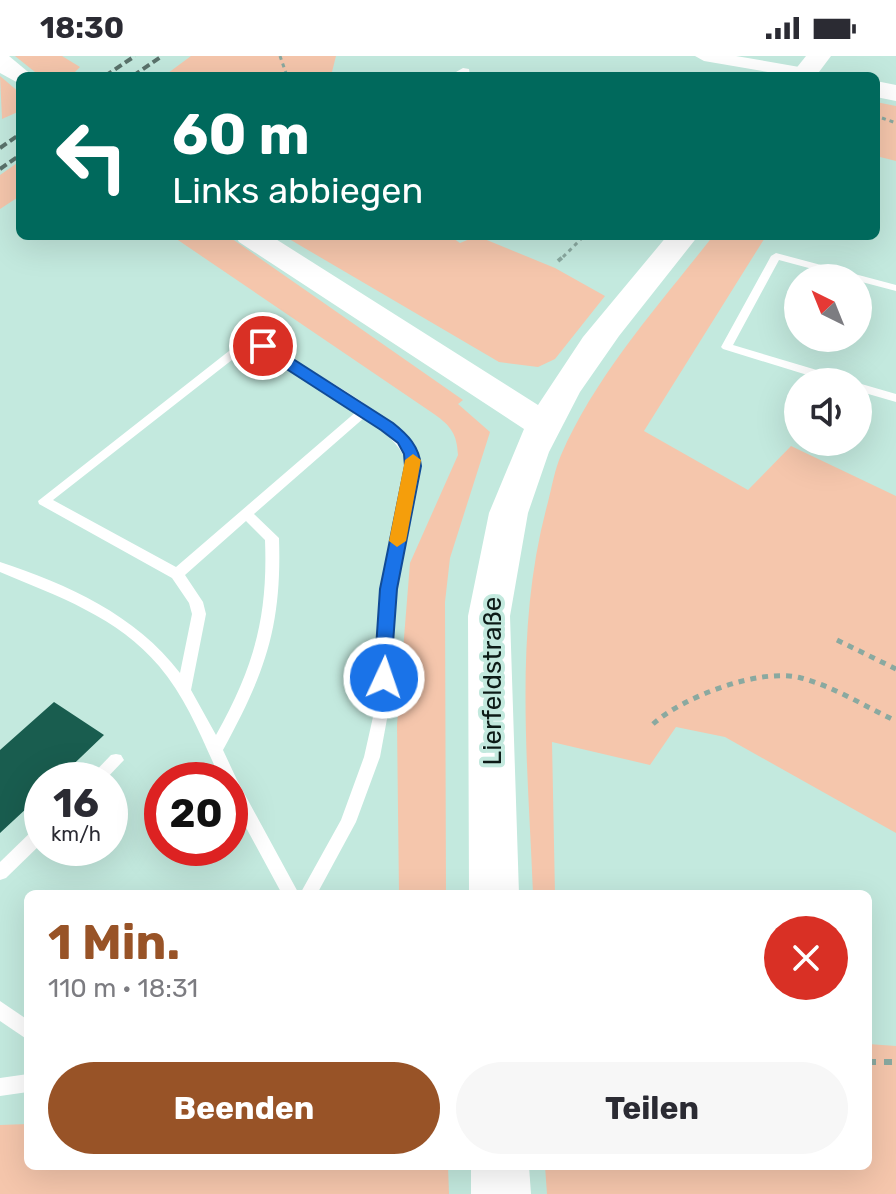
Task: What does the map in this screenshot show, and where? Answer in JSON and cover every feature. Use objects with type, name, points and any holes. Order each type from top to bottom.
[{"type":"main road","points":[[256,240],[543,425]]},
{"type":"main road","name":"Lierfeldstraße","points":[[494,890],[489,616],[496,559],[511,500],[522,466],[543,425],[584,360],[680,240]]},
{"type":"main road","points":[[500,1170],[501,1194]]},
{"type":"street","points":[[704,56],[811,70]]},
{"type":"lane","points":[[797,368],[727,347],[776,256],[896,288]]},
{"type":"lane","points":[[184,690],[199,614],[196,602],[177,574],[44,501],[233,353],[263,346],[364,411],[403,440],[412,454],[413,466],[388,589],[382,708],[372,757],[348,822],[310,890]]},
{"type":"lane","points":[[872,391],[896,398]]},
{"type":"lane","points":[[177,574],[364,411]]},
{"type":"lane","points":[[215,750],[243,700],[259,662],[272,611],[272,538],[246,514]]},
{"type":"lane","points":[[1,568],[96,610],[128,628],[152,648],[184,690],[220,762]]},
{"type":"lane","points":[[248,816],[289,890]]},
{"type":"lane","points":[[0,873],[24,850]]},
{"type":"lane","points":[[0,1010],[24,1028]]},
{"type":"lane","points":[[0,1087],[24,1084]]},
{"type":"path","points":[[558,261],[580,240]]},
{"type":"path","points":[[837,640],[896,669]]},
{"type":"path","points":[[653,724],[673,706],[700,695],[776,674],[802,678],[896,721]]},
{"type":"path","points":[[872,1062],[896,1062]]},
{"type":"shaded area","points":[[15,56],[62,56],[80,67],[75,72],[35,72]]},
{"type":"shaded area","points":[[191,56],[336,56],[332,72],[169,72]]},
{"type":"shaded area","points":[[0,76],[16,90],[16,113],[2,119]]},
{"type":"shaded area","points":[[880,103],[896,106],[896,161],[880,157]]},
{"type":"shaded area","points":[[16,164],[16,199],[0,209],[0,175]]},
{"type":"shaded area","points":[[178,240],[234,240],[463,400],[458,404],[490,432],[450,558],[445,602],[446,890],[399,890],[397,725],[410,563],[458,455],[449,427]]},
{"type":"shaded area","points":[[291,240],[456,240],[460,243],[487,240],[555,268],[605,296],[555,359],[538,367],[499,362]]},
{"type":"shaded area","points":[[710,240],[763,240],[644,431],[748,490],[784,453],[784,456],[812,456],[896,496],[896,833],[725,737],[676,727],[650,765],[552,742],[555,890],[533,890],[526,696],[530,598],[537,550],[561,455],[592,396]]},
{"type":"shaded area","points":[[872,1044],[896,1046],[896,1194],[547,1194],[545,1170],[872,1170]]},
{"type":"shaded area","points":[[24,1124],[24,1170],[448,1170],[449,1194],[0,1194],[0,1125]]},
{"type":"building","points":[[54,702],[104,735],[76,762],[24,762],[24,811],[0,833],[0,750]]},
{"type":"railway","points":[[111,72],[135,56]]},
{"type":"railway","points":[[139,72],[162,56]]},
{"type":"railway","points":[[0,148],[16,137]]},
{"type":"railway","points":[[0,169],[16,158]]},
{"type":"slow traffic","points":[[397,541],[413,460]]},
{"type":"route","points":[[263,346],[387,426],[403,440],[412,454],[413,466],[388,589],[384,678]]}]
